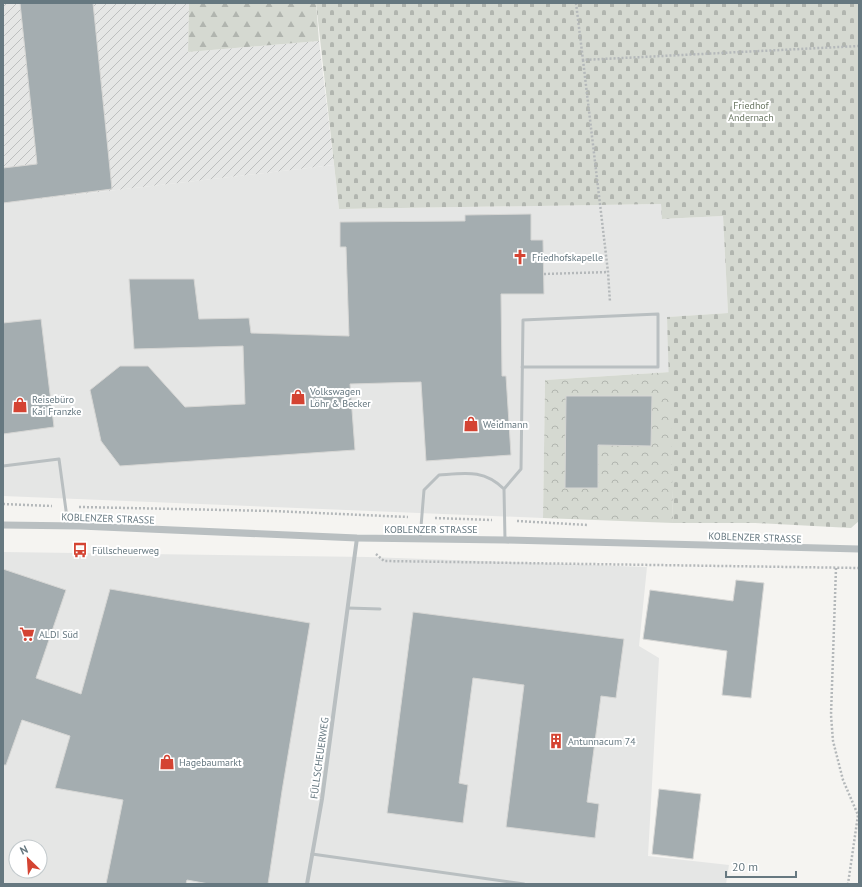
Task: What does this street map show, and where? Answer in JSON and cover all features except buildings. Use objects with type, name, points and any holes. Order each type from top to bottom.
[{"type":"street","name":"KOBLENZER STRASSE","points":[[3,525],[69,526],[358,538],[504,540],[859,549]]},
{"type":"street","name":"FÜLLSCHEUERWEG","points":[[307,884],[322,799],[358,538]]},
{"type":"lane","points":[[504,540],[504,489],[521,469],[522,367],[523,320],[658,314],[658,367],[522,367]]},
{"type":"lane","points":[[3,466],[59,459],[69,526]]},
{"type":"lane","points":[[420,539],[424,490],[439,475],[472,472],[495,480],[504,489]]},
{"type":"lane","points":[[348,608],[380,609]]},
{"type":"lane","points":[[312,854],[524,884]]},
{"type":"path","points":[[576,3],[608,272],[610,316]]},
{"type":"path","points":[[583,60],[859,46]]},
{"type":"path","points":[[544,274],[608,272]]},
{"type":"path","points":[[3,504],[66,507],[273,511],[421,517]]},
{"type":"path","points":[[358,538],[384,560],[859,568]]},
{"type":"path","points":[[837,549],[831,715],[833,741],[843,780],[858,815],[848,884]]},
{"type":"shaded area","points":[[3,3],[189,3],[188,52],[319,41],[334,165],[3,203]]},
{"type":"shaded area","points":[[334,165],[339,209],[661,204],[663,219],[723,216],[728,313],[667,317],[670,372],[545,380],[543,518],[3,496],[3,203]]},
{"type":"shaded area","points":[[3,552],[368,557],[647,567],[639,646],[659,658],[648,856],[729,865],[726,884],[3,884]]},
{"type":"green space","points":[[189,3],[316,3],[319,41],[188,52]]},
{"type":"green space","name":"Friedhof Andernach","points":[[316,3],[859,3],[859,521],[851,528],[755,523],[673,523],[667,317],[728,313],[723,216],[662,219],[661,204],[339,209]]},
{"type":"green space","points":[[670,372],[673,523],[543,518],[545,380]]},
{"type":"place","name":"Friedhofskapelle","points":[[520,257]]},
{"type":"place","name":"Volkswagen Löhr & Becker","points":[[298,397]]},
{"type":"place","name":"Reisebüro Kai Franzke","points":[[20,405]]},
{"type":"place","name":"Weidmann","points":[[471,424]]},
{"type":"place","name":"Füllscheuerweg","points":[[80,550]]},
{"type":"place","name":"ALDI Süd","points":[[27,634]]},
{"type":"place","name":"Antunnacum 74","points":[[556,741]]},
{"type":"place","name":"Hagebaumarkt","points":[[167,762]]}]
